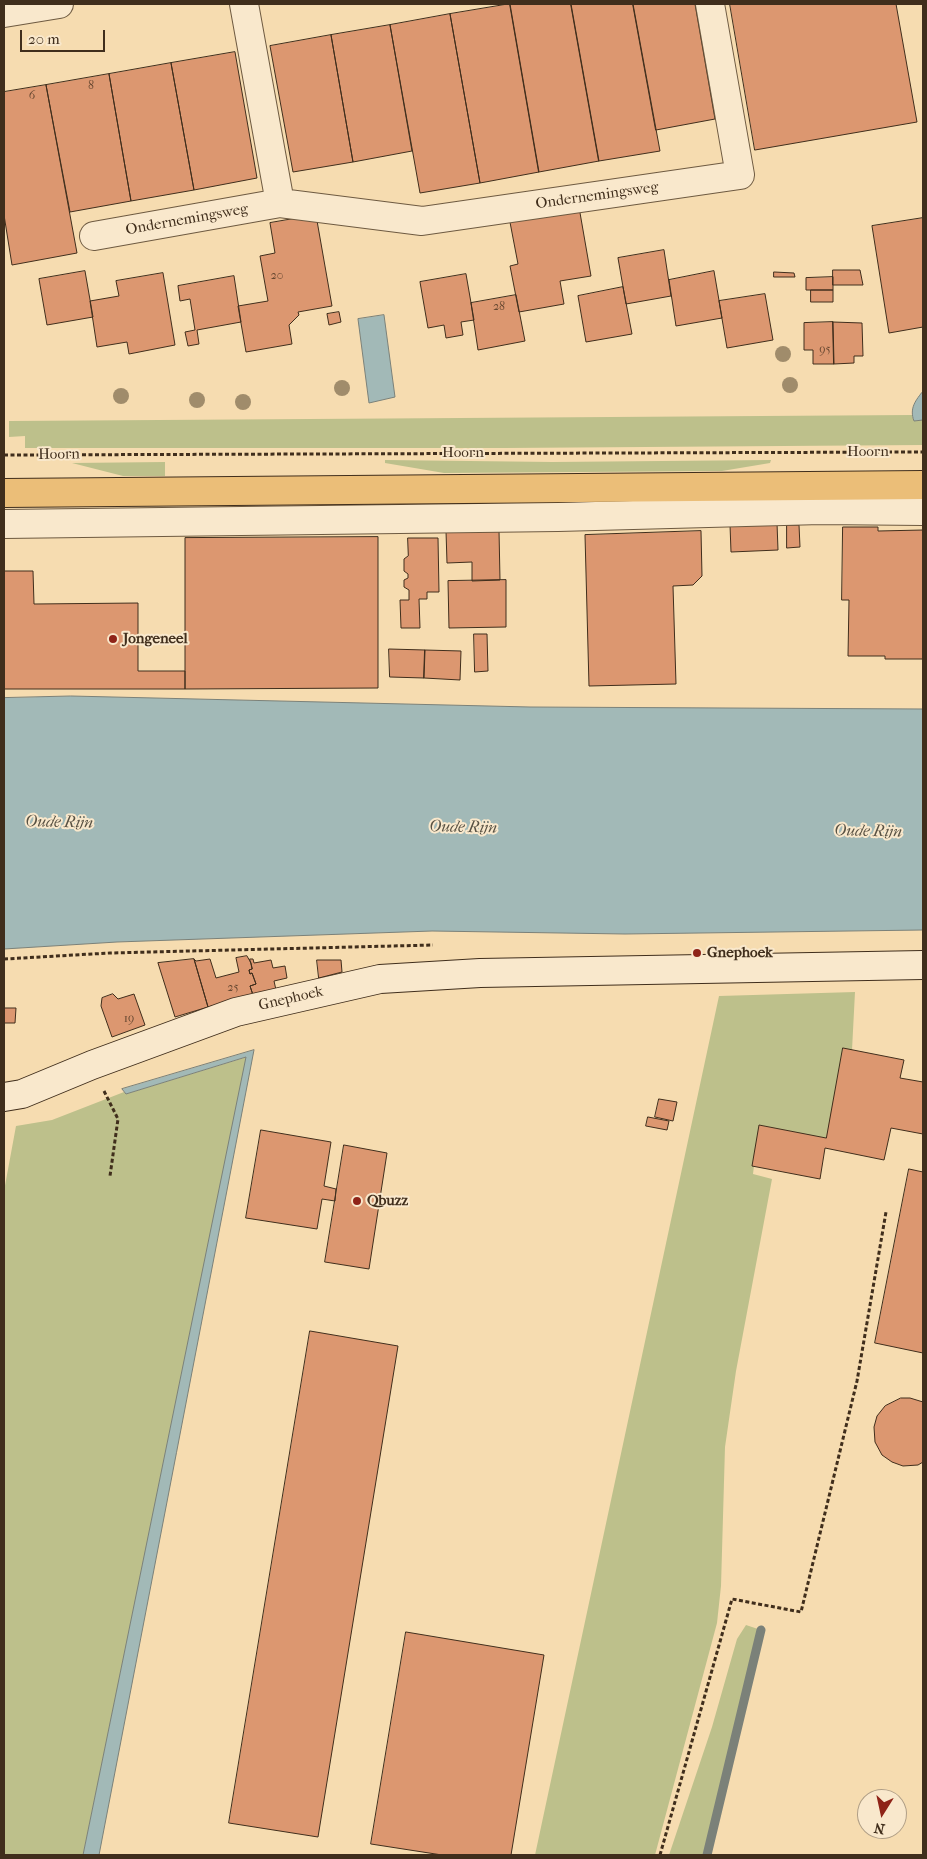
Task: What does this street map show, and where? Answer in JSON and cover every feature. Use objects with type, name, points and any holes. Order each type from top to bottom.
[{"type":"main road","points":[[4,493],[559,487],[821,498],[923,485]]},
{"type":"street","points":[[4,13],[59,4]]},
{"type":"street","points":[[244,4],[280,203]]},
{"type":"street","name":"Ondernemingsweg","points":[[94,236],[280,203],[422,221],[740,175],[710,4]]},
{"type":"street","points":[[558,517],[559,487]]},
{"type":"street","points":[[157,490],[157,522]]},
{"type":"street","points":[[4,524],[558,517],[821,498],[923,511]]},
{"type":"street","name":"Gnephoek","points":[[4,1097],[22,1094],[92,1065],[236,1012],[380,979],[490,973],[923,965]]},
{"type":"path","name":"Hoorn","points":[[4,456],[923,452]]},
{"type":"path","points":[[92,1065],[118,1119],[110,1176]]},
{"type":"path","points":[[660,1855],[732,1599],[801,1612],[857,1382],[886,1212]]},
{"type":"green space","points":[[912,415],[914,421],[923,420],[923,445],[506,448],[25,448],[25,436],[9,437],[9,421]]},
{"type":"green space","points":[[385,460],[553,462],[771,460],[770,463],[722,471],[444,473],[385,463]]},
{"type":"green space","points":[[165,462],[165,476],[123,476],[72,463]]},
{"type":"green space","points":[[855,992],[852,1050],[834,1140],[759,1125],[753,1174],[772,1179],[736,1371],[725,1447],[721,1586],[717,1623],[655,1855],[535,1855],[719,996]]},
{"type":"green space","points":[[247,1057],[83,1855],[4,1855],[4,1191],[16,1126],[52,1120],[124,1092],[126,1094]]},
{"type":"green space","points":[[746,1625],[761,1630],[703,1855],[669,1855],[712,1727],[737,1639]]},
{"type":"water","points":[[384,315],[395,397],[369,403],[358,319]]},
{"type":"water","points":[[923,391],[923,420],[914,421],[913,408]]},
{"type":"water","name":"Oude Rijn","points":[[71,696],[530,707],[923,709],[923,930],[625,934],[432,931],[117,942],[4,949],[4,698]]},
{"type":"water","points":[[254,1050],[99,1855],[83,1855],[246,1057],[126,1094],[122,1089]]},
{"type":"building","points":[[510,4],[571,4],[599,161],[539,172]]},
{"type":"building","points":[[510,4],[539,172],[480,183],[450,14]]},
{"type":"building","points":[[571,4],[633,4],[660,151],[599,161]]},
{"type":"building","points":[[633,4],[695,4],[715,119],[656,130]]},
{"type":"building","points":[[730,4],[896,4],[917,122],[755,150]]},
{"type":"building","points":[[450,14],[480,183],[420,193],[390,25]]},
{"type":"building","points":[[390,25],[412,151],[353,162],[331,35]]},
{"type":"building","points":[[331,35],[353,162],[293,172],[270,46]]},
{"type":"building","points":[[235,52],[257,178],[194,190],[171,63]]},
{"type":"building","points":[[171,63],[194,190],[131,201],[109,74]]},
{"type":"building","points":[[109,74],[131,201],[70,212],[46,85]]},
{"type":"building","points":[[46,85],[77,253],[12,265],[4,215],[4,92]]},
{"type":"building","points":[[579,207],[591,276],[560,281],[564,304],[519,312],[510,266],[518,264],[509,217]]},
{"type":"building","points":[[316,215],[332,306],[298,312],[299,315],[289,325],[292,344],[246,352],[238,306],[268,301],[260,256],[275,253],[270,223]]},
{"type":"building","points":[[923,218],[923,327],[889,333],[872,226]]},
{"type":"building","points":[[664,250],[671,296],[626,304],[618,258]]},
{"type":"building","points":[[833,270],[860,270],[863,285],[833,285]]},
{"type":"building","points":[[85,271],[93,317],[47,325],[39,279]]},
{"type":"building","points":[[714,271],[722,318],[676,326],[669,280]]},
{"type":"building","points":[[774,272],[794,273],[795,277],[774,277]]},
{"type":"building","points":[[163,273],[175,345],[129,354],[127,342],[97,347],[90,301],[119,296],[116,281]]},
{"type":"building","points":[[466,274],[474,320],[461,322],[463,335],[446,338],[444,325],[428,328],[420,282]]},
{"type":"building","points":[[234,276],[241,322],[197,330],[199,344],[188,346],[185,332],[195,330],[190,299],[180,301],[178,286]]},
{"type":"building","points":[[833,277],[833,290],[806,290],[806,278]]},
{"type":"building","points":[[623,287],[632,334],[586,342],[578,296]]},
{"type":"building","points":[[811,290],[833,290],[833,302],[811,302]]},
{"type":"building","points":[[765,294],[773,340],[727,348],[719,301]]},
{"type":"building","points":[[516,295],[525,341],[478,350],[471,303]]},
{"type":"building","points":[[339,312],[341,322],[329,325],[327,314]]},
{"type":"building","points":[[833,322],[862,323],[863,356],[854,356],[854,363],[834,364]]},
{"type":"building","points":[[833,322],[834,364],[813,364],[813,350],[804,350],[804,323]]},
{"type":"building","points":[[777,523],[778,550],[731,552],[730,525]]},
{"type":"building","points":[[787,525],[799,525],[800,547],[787,548]]},
{"type":"building","points":[[843,527],[878,527],[878,531],[923,530],[923,659],[885,659],[885,656],[848,656],[849,600],[842,600]]},
{"type":"building","points":[[499,530],[500,580],[472,581],[472,562],[447,563],[446,531]]},
{"type":"building","points":[[701,531],[702,576],[693,585],[673,586],[676,684],[589,686],[585,535]]},
{"type":"building","points":[[378,537],[378,688],[185,689],[185,538]]},
{"type":"building","points":[[408,538],[438,538],[439,592],[427,592],[427,599],[419,599],[420,628],[401,628],[400,600],[409,600],[409,590],[404,587],[404,580],[408,578],[408,574],[404,571],[404,559],[408,556]]},
{"type":"building","points":[[4,571],[33,571],[34,604],[138,603],[138,671],[185,671],[185,689],[4,689]]},
{"type":"building","points":[[506,580],[506,627],[449,628],[448,581]]},
{"type":"building","points":[[474,634],[487,634],[488,671],[475,672]]},
{"type":"building","points":[[389,649],[425,650],[424,678],[390,677]]},
{"type":"building","points":[[425,650],[461,651],[460,680],[424,678]]},
{"type":"building","points":[[247,956],[252,969],[249,970],[250,974],[252,973],[256,984],[250,986],[253,995],[208,1007],[194,959],[196,961],[210,959],[216,978],[239,972],[236,958]]},
{"type":"building","points":[[194,959],[208,1007],[175,1017],[158,963]]},
{"type":"building","points":[[250,959],[253,959],[254,963],[271,960],[273,968],[285,966],[287,978],[274,981],[276,990],[253,995],[250,986],[256,984],[249,970],[252,969]]},
{"type":"building","points":[[317,960],[341,960],[342,972],[319,978]]},
{"type":"building","points":[[113,994],[118,999],[134,994],[145,1025],[112,1037],[101,1006],[102,998]]},
{"type":"building","points":[[4,1008],[16,1008],[15,1023],[4,1023]]},
{"type":"building","points":[[843,1048],[904,1060],[900,1078],[923,1082],[923,1134],[891,1128],[884,1160],[825,1148],[820,1179],[752,1166],[759,1125],[826,1138]]},
{"type":"building","points":[[659,1099],[677,1102],[673,1121],[655,1117]]},
{"type":"building","points":[[648,1117],[669,1121],[667,1130],[646,1126]]},
{"type":"building","points":[[261,1130],[331,1142],[324,1186],[336,1189],[335,1201],[322,1199],[317,1229],[246,1218]]},
{"type":"building","points":[[344,1145],[387,1153],[369,1269],[325,1262]]},
{"type":"building","points":[[909,1169],[923,1172],[923,1353],[875,1343]]},
{"type":"building","points":[[310,1331],[398,1346],[318,1837],[229,1823]]},
{"type":"building","points":[[901,1398],[910,1398],[923,1402],[923,1462],[918,1465],[903,1466],[892,1462],[882,1455],[875,1442],[874,1427],[877,1416],[885,1406]]},
{"type":"building","points":[[406,1632],[544,1655],[511,1855],[442,1855],[371,1844]]},
{"type":"waterway","points":[[707,1855],[761,1630]]},
{"type":"place","name":"Jongeneel","points":[[113,639]]},
{"type":"place","name":"Gnephoek","points":[[697,953]]},
{"type":"place","name":"Qbuzz","points":[[357,1201]]}]
